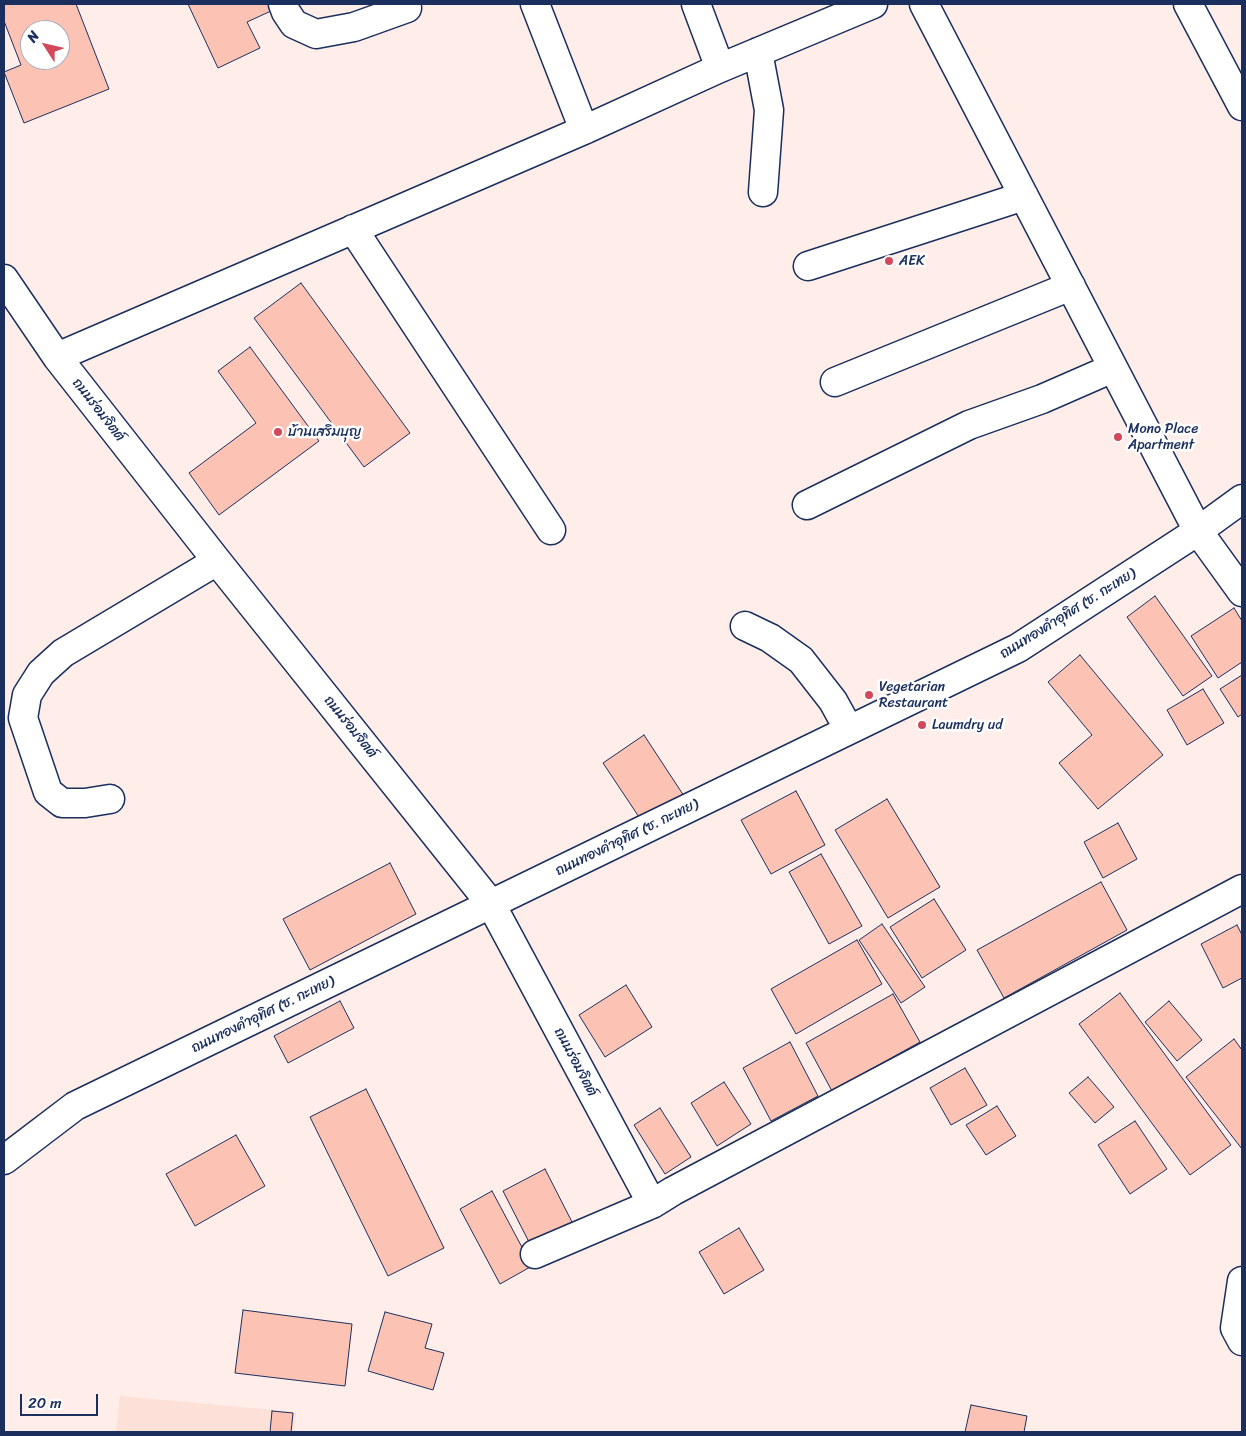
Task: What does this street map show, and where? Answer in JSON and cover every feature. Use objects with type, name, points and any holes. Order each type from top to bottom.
[{"type":"street","points":[[283,4],[294,24],[316,34],[354,26],[408,8]]},
{"type":"street","points":[[535,4],[584,130]]},
{"type":"street","points":[[696,4],[720,68]]},
{"type":"street","points":[[57,357],[584,130],[720,68],[872,4]]},
{"type":"street","points":[[924,4],[1198,532],[1242,592]]},
{"type":"street","points":[[1188,4],[1242,106]]},
{"type":"street","points":[[758,52],[769,110],[763,192]]},
{"type":"street","points":[[808,266],[1024,196]]},
{"type":"street","points":[[353,229],[551,530]]},
{"type":"street","name":"ถนนร่อมจิตต์","points":[[4,279],[57,357],[491,904],[652,1204]]},
{"type":"street","points":[[835,382],[1071,286]]},
{"type":"street","points":[[807,505],[969,425],[1042,399],[1113,368]]},
{"type":"street","name":"ถนนทองคำอุทิศ (ซ. กะเทย)","points":[[4,1160],[75,1106],[1018,648],[1198,532],[1242,499]]},
{"type":"street","points":[[110,799],[85,803],[62,803],[48,792],[23,718],[26,695],[41,673],[63,653],[217,561]]},
{"type":"street","points":[[745,626],[770,638],[801,660],[833,701],[849,730]]},
{"type":"street","points":[[535,1254],[652,1204],[672,1191],[1242,889]]},
{"type":"street","points":[[1242,1281],[1235,1328],[1242,1341]]},
{"type":"shaded area","points":[[120,1396],[296,1412],[294,1432],[116,1432]]},
{"type":"building","points":[[4,4],[76,4],[109,89],[24,123],[4,72],[20,65],[20,70],[70,70],[70,20],[20,20],[20,62],[4,21]]},
{"type":"building","points":[[188,4],[268,4],[271,11],[247,22],[260,48],[218,68]]},
{"type":"building","points":[[301,283],[410,433],[364,467],[254,318]]},
{"type":"building","name":"บ้านเสริมบุญ","points":[[250,347],[319,441],[219,515],[189,473],[256,423],[218,371]]},
{"type":"building","points":[[1155,596],[1212,676],[1183,696],[1127,617]]},
{"type":"building","points":[[1234,608],[1242,621],[1242,662],[1218,678],[1191,636]]},
{"type":"building","points":[[1080,655],[1163,755],[1098,809],[1059,763],[1092,735],[1048,682]]},
{"type":"building","points":[[1242,675],[1242,714],[1238,717],[1220,689]]},
{"type":"building","points":[[1203,689],[1224,723],[1187,745],[1167,710]]},
{"type":"building","points":[[644,735],[684,796],[643,823],[603,763]]},
{"type":"building","points":[[796,791],[825,845],[771,874],[741,820]]},
{"type":"building","points":[[887,799],[940,887],[888,918],[835,830]]},
{"type":"building","points":[[1118,823],[1137,859],[1103,878],[1084,842]]},
{"type":"building","points":[[821,854],[862,926],[829,944],[789,872]]},
{"type":"building","points":[[390,863],[416,914],[310,970],[283,919]]},
{"type":"building","points":[[1101,882],[1127,930],[1004,998],[977,950]]},
{"type":"building","points":[[934,899],[966,950],[922,978],[890,927]]},
{"type":"building","points":[[882,924],[925,987],[901,1003],[859,940]]},
{"type":"building","points":[[1237,925],[1242,935],[1242,978],[1223,988],[1201,944]]},
{"type":"building","points":[[857,940],[882,984],[796,1034],[771,989]]},
{"type":"building","points":[[626,985],[652,1027],[605,1057],[579,1015]]},
{"type":"building","points":[[1120,993],[1231,1145],[1190,1175],[1079,1024]]},
{"type":"building","points":[[893,994],[920,1042],[832,1091],[806,1043]]},
{"type":"building","points":[[340,1001],[354,1028],[288,1063],[274,1036]]},
{"type":"building","points":[[1169,1001],[1202,1040],[1177,1061],[1145,1022]]},
{"type":"building","points":[[1234,1039],[1242,1050],[1242,1149],[1186,1077]]},
{"type":"building","points":[[790,1042],[818,1096],[771,1121],[743,1068]]},
{"type":"building","points":[[965,1068],[987,1105],[951,1125],[930,1088]]},
{"type":"building","points":[[1088,1077],[1114,1107],[1095,1123],[1069,1093]]},
{"type":"building","points":[[724,1082],[751,1124],[717,1146],[691,1103]]},
{"type":"building","points":[[366,1089],[444,1248],[388,1276],[310,1117]]},
{"type":"building","points":[[997,1106],[1016,1136],[986,1155],[966,1125]]},
{"type":"building","points":[[660,1108],[691,1157],[665,1174],[634,1125]]},
{"type":"building","points":[[1135,1121],[1167,1169],[1130,1194],[1098,1145]]},
{"type":"building","points":[[236,1135],[265,1186],[195,1226],[166,1174]]},
{"type":"building","points":[[545,1169],[572,1222],[530,1244],[503,1191]]},
{"type":"building","points":[[492,1191],[532,1266],[500,1284],[460,1209]]},
{"type":"building","points":[[739,1228],[764,1270],[724,1294],[699,1252]]},
{"type":"building","points":[[243,1310],[352,1324],[345,1386],[235,1373]]},
{"type":"building","points":[[385,1312],[432,1324],[425,1348],[444,1353],[433,1390],[368,1371]]},
{"type":"building","points":[[971,1405],[1027,1416],[1024,1432],[965,1432]]},
{"type":"building","points":[[272,1411],[293,1413],[291,1432],[270,1432]]},
{"type":"place","name":"AEK","points":[[889,261]]},
{"type":"place","name":"บ้านเสริมบุญ","points":[[278,432]]},
{"type":"place","name":"Mono Place Apartment","points":[[1118,437]]},
{"type":"place","name":"Vegetarian Restaurant","points":[[869,695]]},
{"type":"place","name":"Laumdry ud","points":[[922,725]]}]
